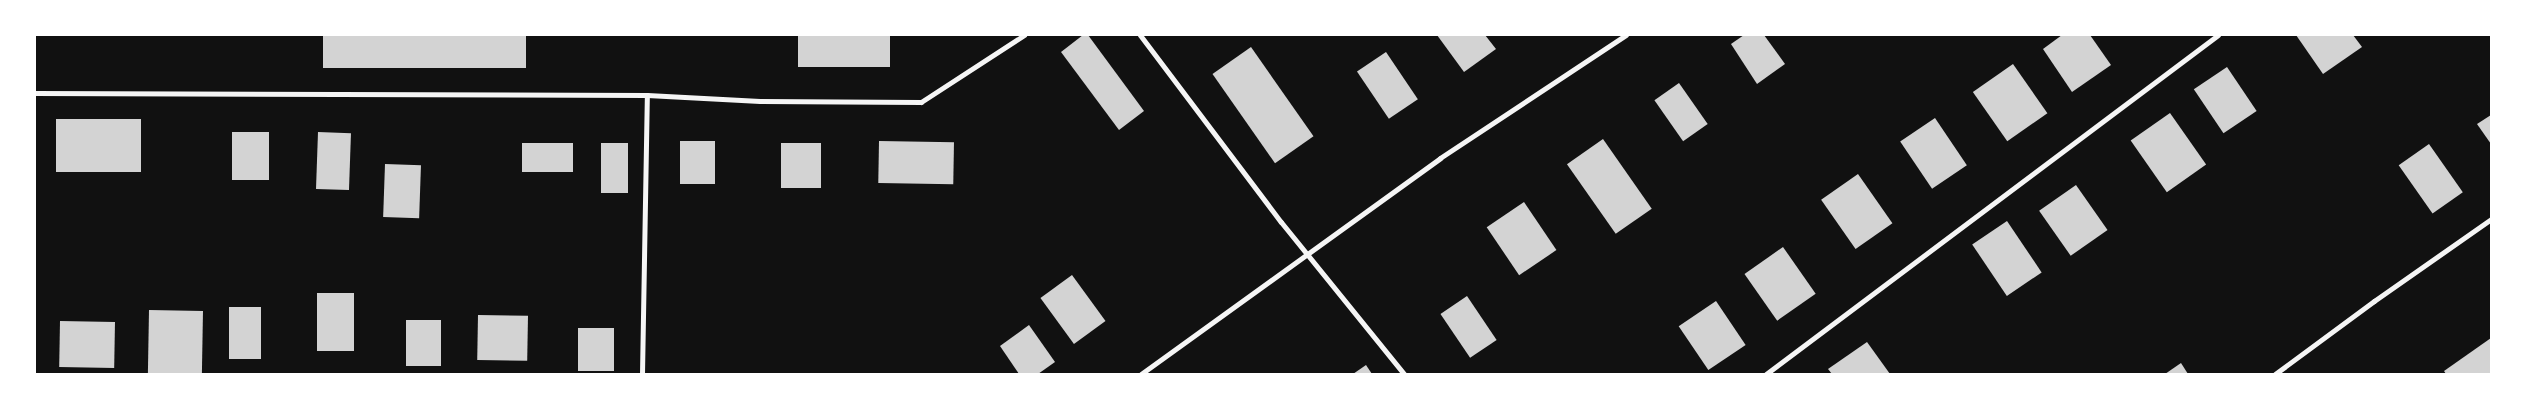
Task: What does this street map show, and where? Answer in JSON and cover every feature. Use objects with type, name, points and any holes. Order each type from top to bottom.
[{"type":"street","points":[[35,93],[647,95],[760,101],[921,102],[1024,35]]},
{"type":"street","points":[[1140,35],[1216,138],[1404,374]]},
{"type":"street","points":[[1141,374],[1440,158],[1626,35]]},
{"type":"street","points":[[1766,374],[2218,35]]},
{"type":"street","points":[[642,374],[647,95]]},
{"type":"street","points":[[2275,374],[2374,301],[2491,219]]},
{"type":"building","points":[[323,35],[526,35],[526,68],[323,68]]},
{"type":"building","points":[[798,35],[890,35],[890,67],[798,67]]},
{"type":"building","points":[[1083,35],[1088,35],[1144,111],[1119,130],[1061,52]]},
{"type":"building","points":[[1437,35],[1485,35],[1496,49],[1464,72]]},
{"type":"building","points":[[1744,35],[1764,35],[1785,64],[1757,84],[1731,44]]},
{"type":"building","points":[[2062,35],[2090,35],[2111,65],[2072,92],[2043,49]]},
{"type":"building","points":[[2296,35],[2353,35],[2362,47],[2323,74]]},
{"type":"building","points":[[1251,47],[1314,136],[1275,163],[1212,74]]},
{"type":"building","points":[[1386,52],[1418,99],[1389,119],[1357,72]]},
{"type":"building","points":[[2013,64],[2047,113],[2007,141],[1973,92]]},
{"type":"building","points":[[2227,67],[2257,111],[2223,133],[2194,89]]},
{"type":"building","points":[[1679,83],[1708,124],[1683,141],[1654,100]]},
{"type":"building","points":[[2170,113],[2206,165],[2167,192],[2131,141]]},
{"type":"building","points":[[2491,115],[2491,144],[2477,124]]},
{"type":"building","points":[[1935,118],[1967,165],[1932,189],[1900,141]]},
{"type":"building","points":[[56,119],[141,119],[141,172],[56,172]]},
{"type":"building","points":[[232,132],[269,132],[269,180],[232,180]]},
{"type":"building","points":[[318,132],[351,133],[349,190],[316,189]]},
{"type":"building","points":[[1603,139],[1652,209],[1616,234],[1567,164]]},
{"type":"building","points":[[680,141],[715,141],[715,184],[680,184]]},
{"type":"building","points":[[879,141],[954,142],[953,184],[878,183]]},
{"type":"building","points":[[522,143],[573,143],[573,172],[522,172]]},
{"type":"building","points":[[601,143],[628,143],[628,193],[601,193]]},
{"type":"building","points":[[781,143],[821,143],[821,188],[781,188]]},
{"type":"building","points":[[2429,144],[2463,192],[2433,214],[2399,165]]},
{"type":"building","points":[[385,164],[421,165],[419,218],[383,217]]},
{"type":"building","points":[[1858,174],[1892,223],[1856,249],[1821,200]]},
{"type":"building","points":[[2076,185],[2108,230],[2071,256],[2039,211]]},
{"type":"building","points":[[1524,202],[1556,250],[1519,275],[1487,227]]},
{"type":"building","points":[[2007,221],[2042,272],[2007,296],[1972,244]]},
{"type":"building","points":[[1783,247],[1816,294],[1777,321],[1744,274]]},
{"type":"building","points":[[1072,275],[1106,321],[1074,344],[1040,298]]},
{"type":"building","points":[[317,293],[354,293],[354,351],[317,351]]},
{"type":"building","points":[[1467,296],[1497,340],[1470,358],[1440,314]]},
{"type":"building","points":[[1716,301],[1746,345],[1708,370],[1679,326]]},
{"type":"building","points":[[229,307],[261,307],[261,359],[229,359]]},
{"type":"building","points":[[149,310],[203,311],[202,374],[148,374]]},
{"type":"building","points":[[478,315],[528,316],[527,361],[477,360]]},
{"type":"building","points":[[406,320],[441,320],[441,366],[406,366]]},
{"type":"building","points":[[60,321],[115,322],[114,368],[59,367]]},
{"type":"building","points":[[1029,325],[1055,362],[1038,374],[1019,374],[1000,346]]},
{"type":"building","points":[[578,328],[614,328],[614,371],[578,371]]},
{"type":"building","points":[[2491,338],[2491,374],[2446,374],[2444,371]]},
{"type":"building","points":[[1867,342],[1890,374],[1832,374],[1828,369]]},
{"type":"building","points":[[2181,363],[2188,374],[2165,374]]},
{"type":"building","points":[[1366,365],[1372,374],[1353,374]]}]
